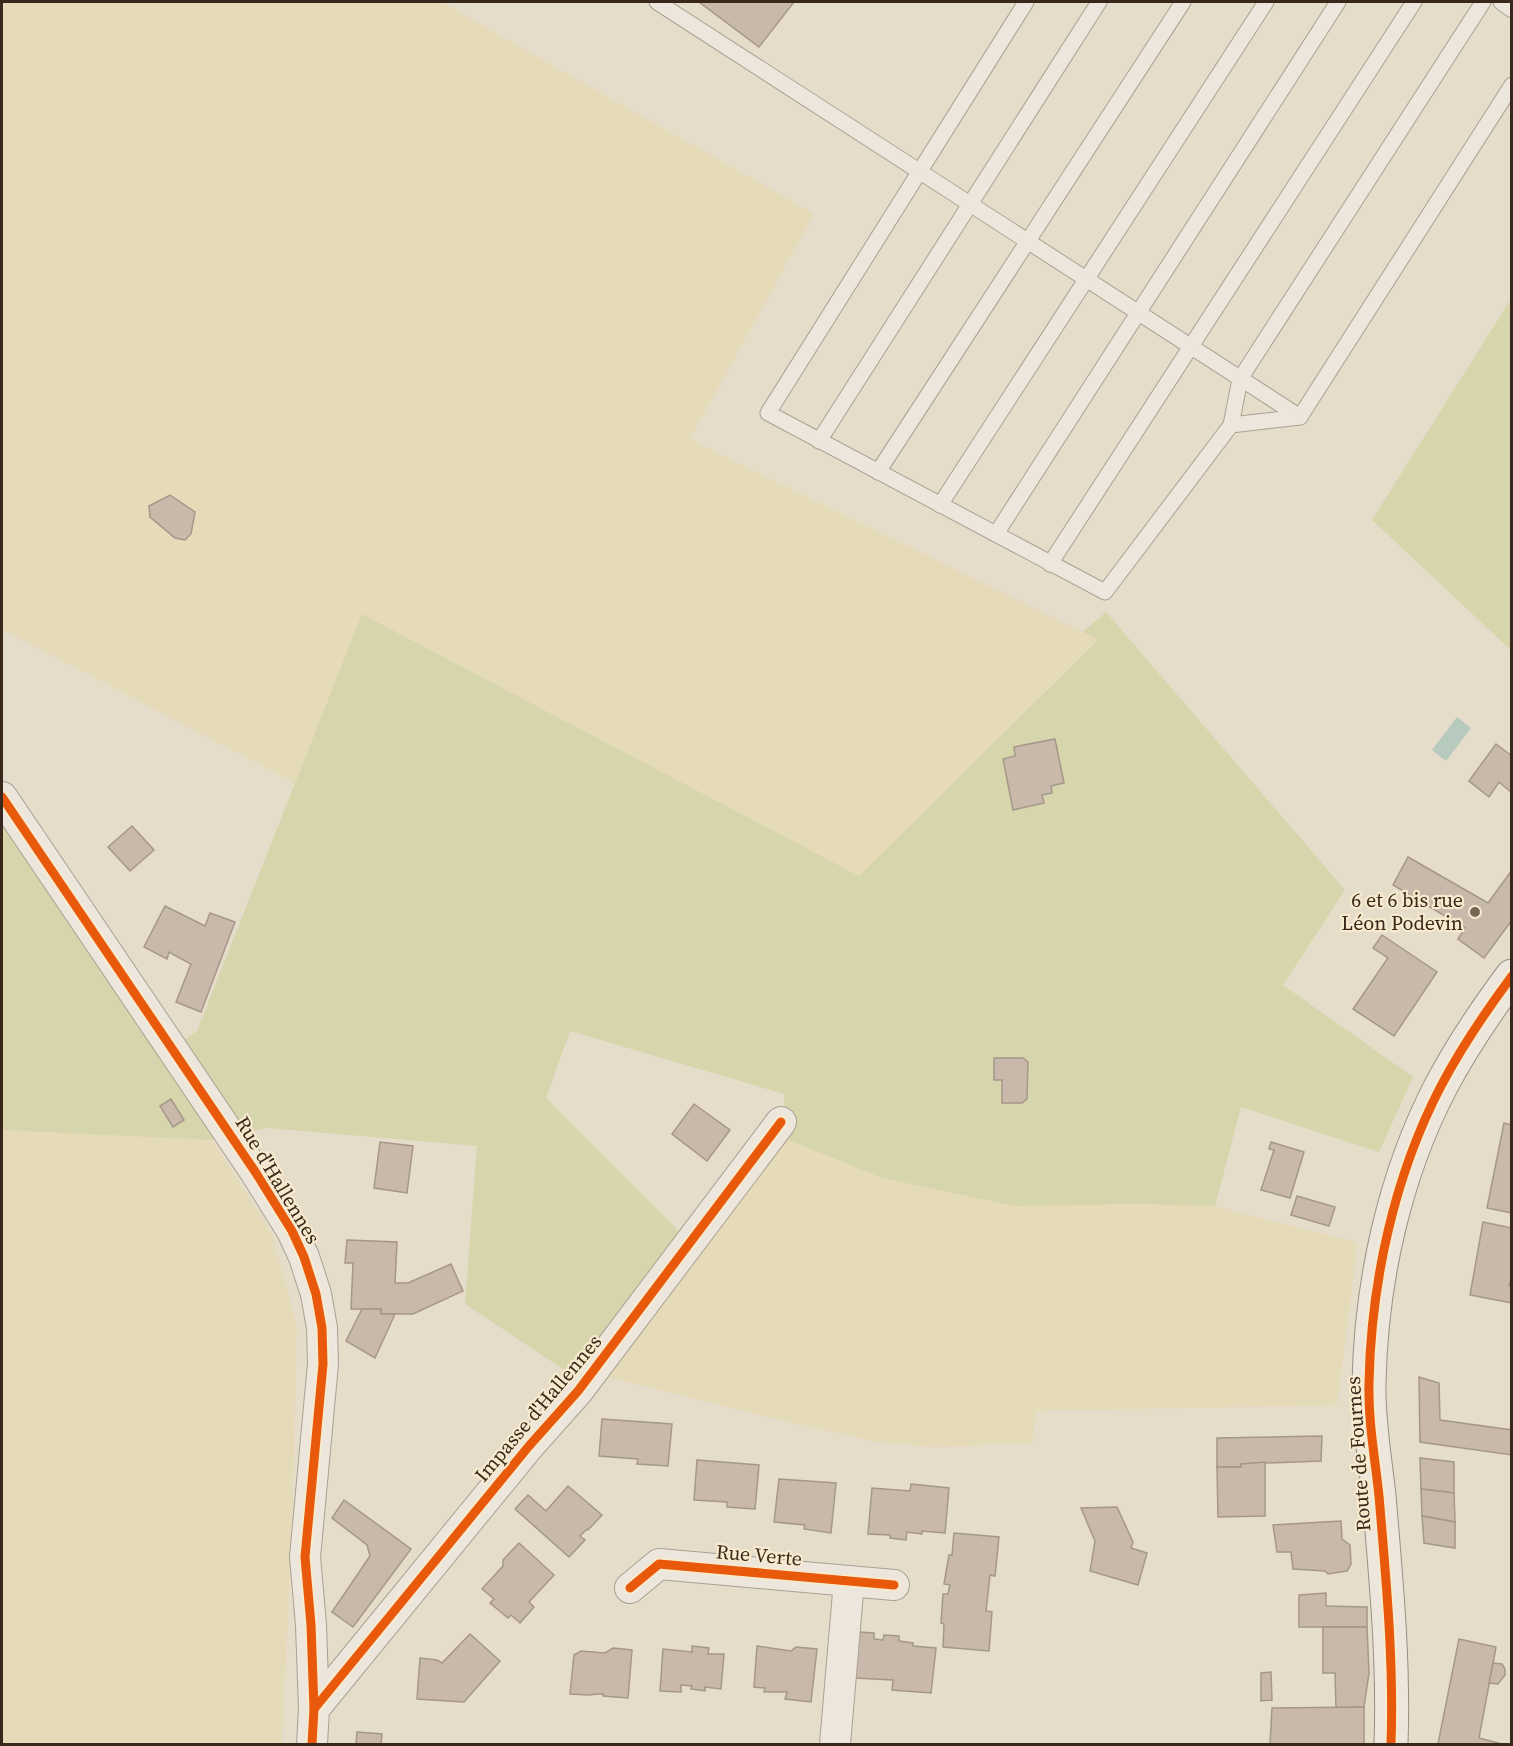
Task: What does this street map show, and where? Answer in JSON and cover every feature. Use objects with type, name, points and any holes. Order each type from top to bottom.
[{"type":"main road","name":"Route de Fournes","points":[[1391,1744],[1391,1642],[1371,1432],[1369,1384],[1378,1291],[1386,1238],[1395,1203],[1430,1109],[1459,1055],[1512,976]]},
{"type":"street","name":"Rue d'Hallennes","points":[[2,797],[279,1208],[292,1231],[311,1275],[320,1311],[323,1354],[305,1557],[311,1625],[314,1709],[312,1744]]},
{"type":"street","name":"Impasse d'Hallennes","points":[[314,1709],[521,1455],[585,1383],[781,1122]]},
{"type":"street","name":"Rue Verte","points":[[630,1588],[658,1564],[894,1585]]},
{"type":"street","points":[[835,1744],[849,1581]]},
{"type":"lane","points":[[657,2],[1300,417]]},
{"type":"lane","points":[[1026,2],[768,413],[1105,592],[1231,425],[1240,379],[1483,2]]},
{"type":"lane","points":[[819,441],[1099,2]]},
{"type":"lane","points":[[878,472],[1183,2]]},
{"type":"lane","points":[[940,505],[1266,2]]},
{"type":"lane","points":[[996,534],[1338,2]]},
{"type":"lane","points":[[1050,564],[1414,2]]},
{"type":"lane","points":[[1501,2],[1512,10]]},
{"type":"lane","points":[[1300,417],[1512,85]]},
{"type":"lane","points":[[1231,425],[1300,417]]},
{"type":"shaded area","points":[[2,2],[441,2],[814,214],[690,439],[1098,640],[859,877],[363,614],[295,783],[2,629]]},
{"type":"shaded area","points":[[1457,717],[1471,728],[1446,761],[1432,750]]},
{"type":"shaded area","points":[[2,1130],[212,1140],[272,1234],[297,1327],[292,1524],[282,1744],[2,1744]]},
{"type":"shaded area","points":[[784,1138],[882,1178],[1138,1204],[1215,1206],[1358,1243],[1337,1405],[1036,1411],[1032,1443],[933,1447],[876,1442],[603,1376]]},
{"type":"green space","points":[[1511,299],[1511,650],[1372,520]]},
{"type":"green space","points":[[1106,612],[1345,890],[1283,985],[1413,1077],[1379,1152],[1241,1107],[1215,1206],[1138,1204],[1015,1206],[882,1178],[784,1138],[784,1094],[570,1031],[546,1098],[684,1236],[575,1377],[465,1304],[477,1146],[268,1128],[212,1140],[2,1130],[2,819],[160,1057],[197,1031],[362,614],[859,876],[1098,640],[1083,632]]},
{"type":"building","points":[[699,2],[794,2],[759,47]]},
{"type":"building","points":[[170,495],[195,512],[191,534],[185,540],[175,538],[150,517],[149,506]]},
{"type":"building","points":[[1055,739],[1064,783],[1051,786],[1052,793],[1042,795],[1044,803],[1013,810],[1003,759],[1015,756],[1014,747]]},
{"type":"building","points":[[1496,744],[1512,756],[1512,793],[1499,782],[1489,797],[1469,781]]},
{"type":"building","points":[[132,826],[154,850],[130,871],[108,847]]},
{"type":"building","name":"6 et 6 bis rue Léon Podevin","points":[[1408,857],[1488,903],[1512,870],[1512,920],[1484,958],[1458,939],[1465,928],[1393,885]]},
{"type":"building","points":[[165,906],[205,926],[210,913],[235,922],[201,1012],[176,1002],[191,964],[169,952],[167,959],[144,947]]},
{"type":"building","points":[[1382,935],[1437,972],[1394,1036],[1353,1009],[1388,958],[1373,948]]},
{"type":"building","points":[[994,1058],[1023,1058],[1028,1062],[1027,1099],[1022,1103],[1002,1103],[1002,1080],[994,1080]]},
{"type":"building","points":[[171,1099],[184,1120],[173,1127],[160,1106]]},
{"type":"building","points":[[694,1104],[730,1130],[707,1161],[672,1134]]},
{"type":"building","points":[[1504,1123],[1512,1125],[1512,1213],[1487,1208]]},
{"type":"building","points":[[380,1142],[413,1146],[407,1193],[374,1188]]},
{"type":"building","points":[[1271,1142],[1304,1152],[1290,1198],[1261,1190],[1274,1150],[1269,1149]]},
{"type":"building","points":[[1297,1196],[1335,1207],[1329,1226],[1291,1215]]},
{"type":"building","points":[[1483,1222],[1512,1228],[1512,1275],[1509,1286],[1512,1286],[1512,1303],[1470,1295]]},
{"type":"building","points":[[347,1240],[397,1242],[395,1283],[408,1283],[451,1264],[463,1291],[413,1314],[381,1314],[381,1309],[351,1309],[353,1263],[345,1263]]},
{"type":"building","points":[[362,1309],[381,1309],[381,1314],[395,1314],[375,1358],[346,1341]]},
{"type":"building","points":[[1419,1377],[1439,1383],[1440,1420],[1512,1430],[1512,1455],[1420,1442]]},
{"type":"building","points":[[602,1419],[672,1424],[668,1466],[637,1464],[638,1459],[599,1456]]},
{"type":"building","points":[[1322,1436],[1321,1461],[1217,1467],[1217,1438]]},
{"type":"building","points":[[1420,1458],[1454,1462],[1454,1493],[1421,1489]]},
{"type":"building","points":[[697,1460],[759,1465],[755,1509],[727,1507],[727,1502],[694,1500]]},
{"type":"building","points":[[1265,1462],[1265,1516],[1218,1517],[1217,1467],[1241,1467],[1241,1464]]},
{"type":"building","points":[[779,1479],[836,1483],[831,1533],[804,1529],[805,1525],[774,1522]]},
{"type":"building","points":[[911,1484],[949,1488],[945,1533],[907,1532],[906,1540],[890,1538],[890,1535],[868,1534],[872,1488],[910,1491]]},
{"type":"building","points":[[568,1486],[602,1515],[580,1536],[585,1540],[569,1557],[515,1509],[528,1495],[546,1511]]},
{"type":"building","points":[[1421,1489],[1454,1493],[1455,1522],[1422,1516]]},
{"type":"building","points":[[344,1500],[411,1549],[353,1627],[332,1612],[370,1556],[367,1545],[332,1518]]},
{"type":"building","points":[[1117,1507],[1133,1542],[1131,1548],[1147,1553],[1138,1585],[1090,1571],[1095,1541],[1081,1508]]},
{"type":"building","points":[[1422,1516],[1455,1522],[1455,1548],[1424,1543]]},
{"type":"building","points":[[1341,1521],[1342,1539],[1350,1545],[1351,1564],[1347,1571],[1328,1574],[1325,1571],[1293,1569],[1291,1552],[1277,1552],[1273,1525]]},
{"type":"building","points":[[954,1533],[999,1537],[995,1576],[990,1575],[986,1611],[992,1612],[989,1651],[943,1647],[944,1624],[941,1623],[943,1594],[948,1594],[950,1585],[944,1584],[949,1555],[952,1555]]},
{"type":"building","points":[[519,1543],[554,1575],[529,1602],[534,1607],[520,1623],[511,1615],[508,1618],[490,1603],[494,1599],[482,1589],[503,1566],[503,1560]]},
{"type":"building","points":[[1326,1593],[1326,1606],[1367,1607],[1367,1627],[1299,1627],[1299,1595]]},
{"type":"building","points":[[1323,1627],[1367,1627],[1369,1673],[1364,1707],[1336,1708],[1335,1673],[1323,1673]]},
{"type":"building","points":[[859,1632],[874,1633],[874,1639],[883,1640],[884,1635],[899,1636],[899,1641],[913,1643],[913,1646],[936,1648],[931,1693],[892,1690],[893,1680],[855,1678]]},
{"type":"building","points":[[470,1634],[500,1661],[464,1702],[417,1699],[420,1658],[437,1660],[442,1663]]},
{"type":"building","points":[[1459,1639],[1496,1647],[1479,1738],[1502,1744],[1438,1744]]},
{"type":"building","points":[[692,1646],[709,1648],[708,1654],[724,1654],[721,1689],[705,1687],[705,1691],[681,1685],[681,1692],[660,1691],[663,1649],[692,1652]]},
{"type":"building","points":[[757,1646],[791,1651],[796,1647],[817,1649],[811,1702],[785,1699],[787,1692],[764,1692],[765,1688],[754,1687]]},
{"type":"building","points":[[613,1648],[632,1650],[628,1698],[603,1696],[603,1694],[570,1694],[574,1655],[581,1651],[605,1653]]},
{"type":"building","points":[[1493,1663],[1502,1664],[1505,1669],[1505,1675],[1498,1684],[1489,1683]]},
{"type":"building","points":[[1271,1672],[1272,1700],[1261,1701],[1261,1673]]},
{"type":"building","points":[[1364,1707],[1364,1744],[1270,1744],[1272,1708]]},
{"type":"building","points":[[357,1732],[382,1734],[381,1744],[356,1744]]},
{"type":"cycle path","points":[[2,797],[256,1173],[292,1231],[304,1257],[316,1294],[322,1328],[323,1364],[305,1557],[311,1625],[314,1709],[312,1744]]},
{"type":"cycle path","points":[[1391,1744],[1389,1620],[1369,1397],[1374,1307],[1380,1269],[1398,1193],[1424,1120],[1457,1058],[1483,1016],[1512,976]]},
{"type":"cycle path","points":[[314,1709],[529,1446],[578,1391],[781,1122]]},
{"type":"cycle path","points":[[630,1588],[659,1564],[894,1585]]},
{"type":"place","name":"6 et 6 bis rue Léon Podevin","points":[[1475,912]]}]
